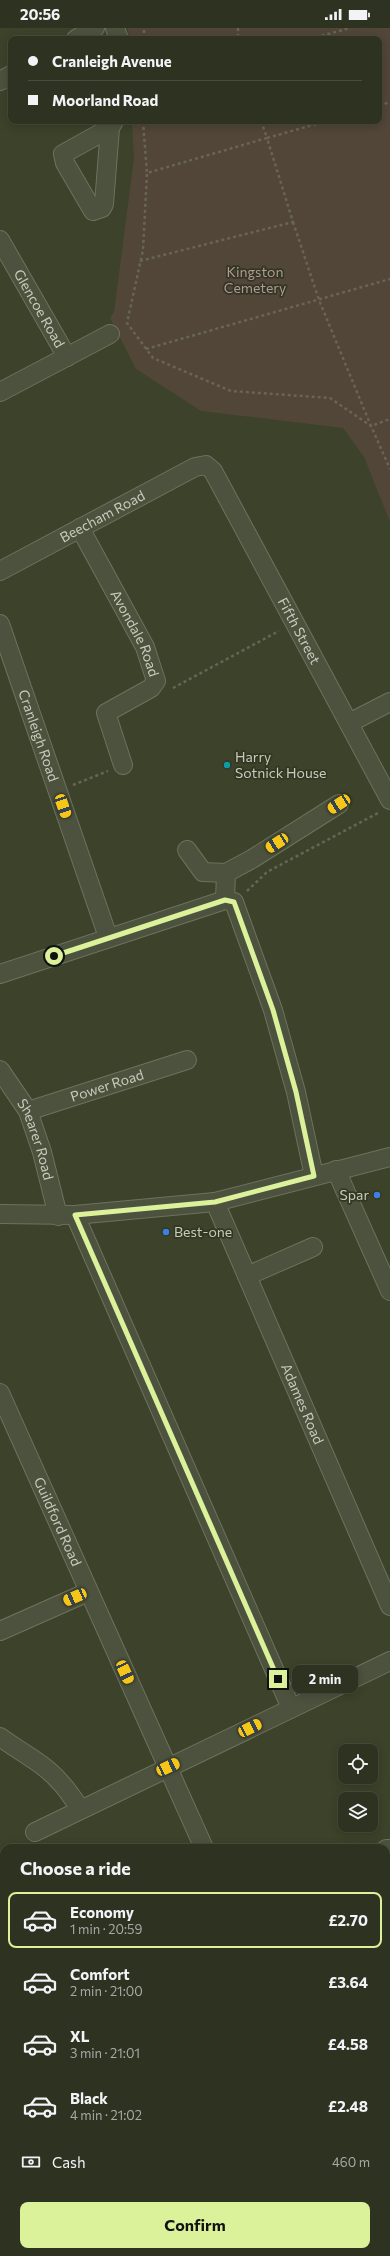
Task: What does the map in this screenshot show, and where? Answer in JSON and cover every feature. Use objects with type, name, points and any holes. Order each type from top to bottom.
[{"type":"street","points":[[81,36],[95,28]]},
{"type":"street","name":"Glencoe Road","points":[[0,240],[67,357]]},
{"type":"street","points":[[0,392],[110,334]]},
{"type":"street","name":"Beecham Road","points":[[0,571],[195,467],[206,465]]},
{"type":"street","name":"Fifth Street","points":[[206,465],[213,470],[349,723],[387,805]]},
{"type":"street","name":"Avondale Road","points":[[80,528],[145,647],[156,681],[151,688],[106,713],[123,765]]},
{"type":"street","name":"Cranleigh Road","points":[[0,624],[108,937]]},
{"type":"street","points":[[349,723],[390,702]]},
{"type":"street","points":[[187,850],[203,872],[226,873],[252,859],[339,804]]},
{"type":"street","points":[[226,873],[230,901],[273,1010],[296,1092],[314,1176]]},
{"type":"street","points":[[0,974],[108,937],[230,901]]},
{"type":"street","name":"Power Road","points":[[28,1111],[187,1060]]},
{"type":"street","name":"Shearer Road","points":[[0,1070],[28,1111],[67,1215],[291,1708]]},
{"type":"street","points":[[0,1214],[67,1215],[215,1202],[390,1157]]},
{"type":"street","points":[[336,1170],[390,1291]]},
{"type":"street","name":"Adames Road","points":[[215,1202],[390,1606]]},
{"type":"street","points":[[247,1276],[313,1247]]},
{"type":"street","name":"Guildford Road","points":[[0,1393],[4,1412],[88,1592],[202,1844]]},
{"type":"street","points":[[0,1631],[88,1592]]},
{"type":"street","points":[[35,1832],[390,1661]]},
{"type":"street","points":[[0,1737],[19,1752],[40,1764],[56,1777],[81,1809]]},
{"type":"path","points":[[321,36],[350,28]]},
{"type":"path","points":[[143,124],[147,173],[143,250],[127,323],[146,349],[153,358],[231,392],[330,398],[370,426]]},
{"type":"path","points":[[262,124],[319,300],[370,426],[390,469]]},
{"type":"path","points":[[147,173],[316,124]]},
{"type":"path","points":[[140,262],[293,222]]},
{"type":"path","points":[[146,349],[390,279]]},
{"type":"path","points":[[370,426],[390,419]]},
{"type":"path","points":[[156,681],[173,688],[294,623]]},
{"type":"path","points":[[58,791],[123,765]]},
{"type":"path","points":[[230,901],[267,872],[387,805]]},
{"type":"green space","name":"Kingston Cemetery","points":[[128,28],[390,28],[390,522],[364,457],[343,428],[201,411],[136,369],[110,318],[114,312],[134,158],[132,124],[382,124],[382,36],[129,36]]},
{"type":"place","name":"Harry Sotnick House","points":[[227,765]]},
{"type":"place","name":"Spar","points":[[377,1195]]},
{"type":"place","name":"Best-one","points":[[166,1232]]},
{"type":"route","points":[[54,956],[108,937],[225,900],[234,902],[273,1010],[296,1092],[314,1176],[215,1202],[75,1215],[278,1679]]}]
